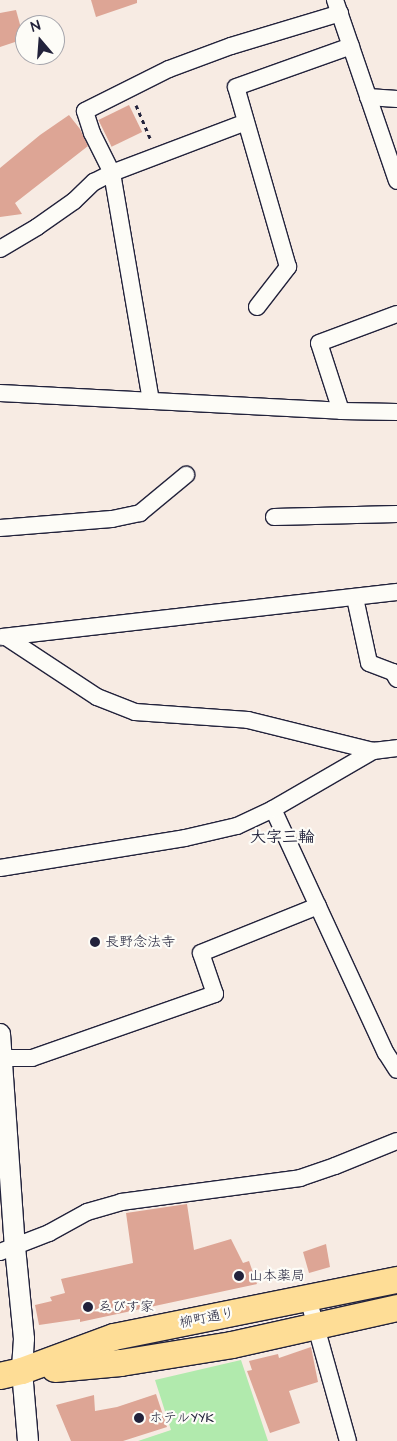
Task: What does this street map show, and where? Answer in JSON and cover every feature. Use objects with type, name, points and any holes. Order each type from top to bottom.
[{"type":"highway","name":"柳町通り","points":[[11,1374],[114,1337],[397,1280]]},
{"type":"highway","points":[[11,1374],[121,1364],[232,1345],[397,1308]]},
{"type":"street","points":[[150,402],[112,173],[92,133],[85,111],[168,69],[338,7],[397,180]]},
{"type":"street","points":[[257,307],[288,267],[236,86],[351,46]]},
{"type":"street","points":[[368,97],[397,99]]},
{"type":"street","points":[[0,249],[37,227],[74,201],[94,182],[157,154],[246,122]]},
{"type":"street","points":[[341,412],[319,343],[397,314]]},
{"type":"street","points":[[0,392],[341,412],[397,412]]},
{"type":"street","points":[[0,528],[112,519],[140,513],[186,475]]},
{"type":"street","points":[[274,517],[397,514]]},
{"type":"street","points":[[3,637],[397,592]]},
{"type":"street","points":[[356,598],[369,663],[393,672],[397,679]]},
{"type":"street","points":[[3,637],[97,697],[135,712],[248,720],[373,751],[397,748]]},
{"type":"street","points":[[0,868],[194,836],[237,826],[273,809],[373,751]]},
{"type":"street","points":[[273,809],[386,1053],[397,1070]]},
{"type":"street","points":[[2,1058],[32,1058],[215,994],[201,953],[318,906]]},
{"type":"street","points":[[0,1034],[7,1250],[24,1338],[11,1374],[28,1441]]},
{"type":"street","points":[[7,1250],[49,1233],[87,1212],[121,1202],[300,1178],[397,1142]]},
{"type":"street","points":[[308,1298],[348,1441]]},
{"type":"path","points":[[129,89],[157,154]]},
{"type":"green space","points":[[241,1360],[268,1441],[138,1441],[171,1430],[155,1380]]},
{"type":"building","points":[[91,0],[137,0],[137,3],[96,17]]},
{"type":"building","points":[[16,10],[17,15],[15,15],[15,42],[0,47],[0,13]]},
{"type":"building","points":[[129,105],[142,132],[112,147],[98,120]]},
{"type":"building","points":[[69,115],[80,129],[88,146],[15,203],[22,214],[0,217],[0,168],[40,135]]},
{"type":"building","points":[[187,1204],[194,1250],[231,1239],[243,1263],[249,1261],[257,1284],[80,1322],[80,1319],[39,1325],[35,1305],[52,1301],[50,1297],[65,1293],[61,1279],[133,1263],[126,1213]]},
{"type":"building","points":[[326,1244],[330,1267],[309,1273],[303,1252]]},
{"type":"building","points":[[311,1347],[318,1382],[289,1391],[300,1423],[270,1433],[247,1371],[252,1370],[249,1361],[278,1354],[279,1358]]},
{"type":"building","points":[[156,1394],[167,1427],[123,1441],[71,1441],[56,1405],[94,1395],[95,1411],[117,1407]]},
{"type":"place","name":"長野念法寺","points":[[95,942]]},
{"type":"place","name":"山本薬局","points":[[239,1276]]},
{"type":"place","name":"ゑびす家","points":[[88,1307]]},
{"type":"place","name":"ホテルYYK","points":[[139,1418]]},
{"type":"district","name":"大字三輪","points":[[282,837]]}]
